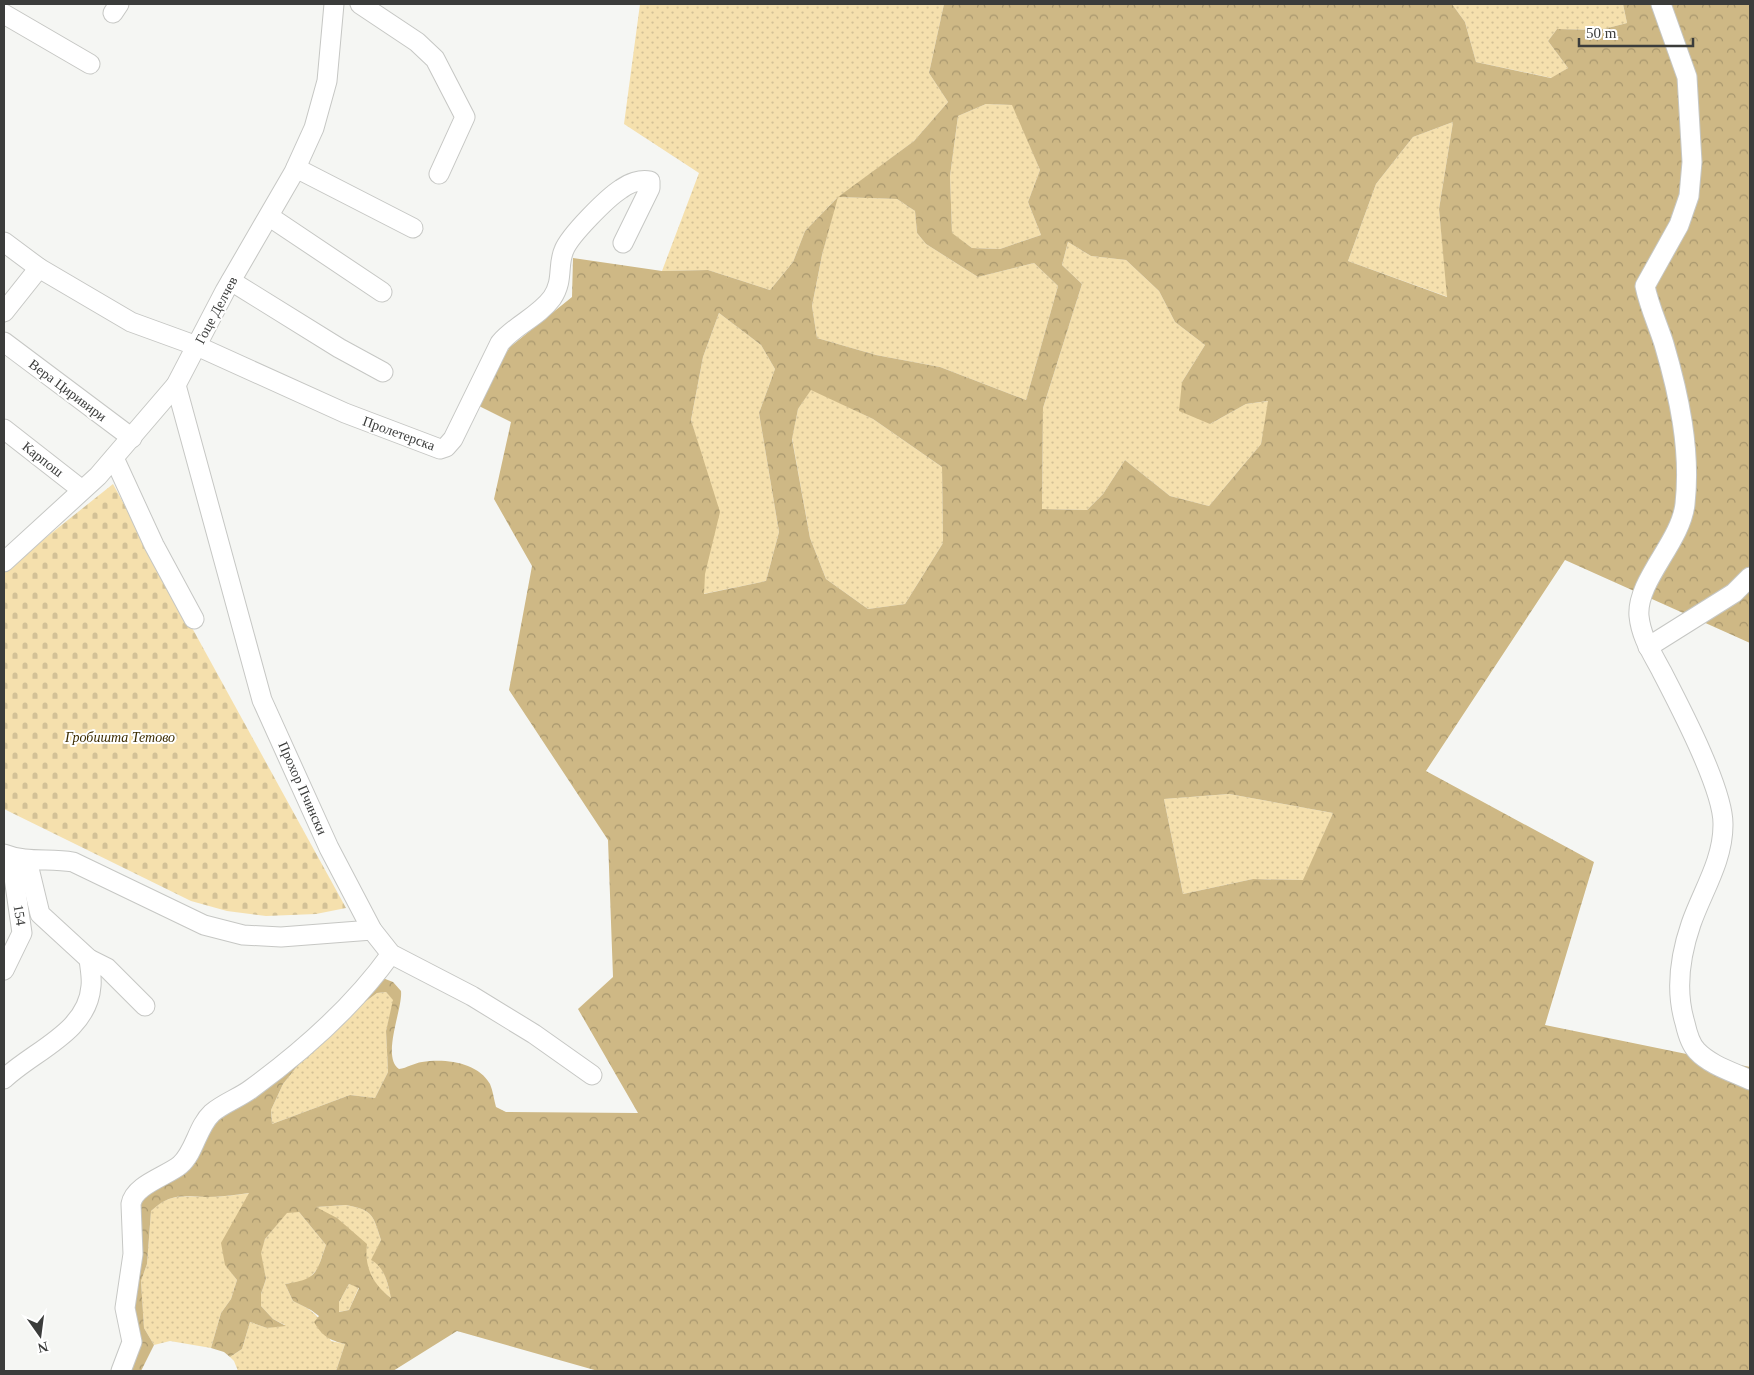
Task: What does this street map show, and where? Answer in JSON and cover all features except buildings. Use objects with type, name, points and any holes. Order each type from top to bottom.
[{"type":"street","name":"Гоце Делчев","points":[[4,562],[114,458],[176,386],[231,281],[270,217],[296,168],[314,128],[327,81],[334,4]]},
{"type":"street","points":[[360,4],[417,42],[436,60],[465,117],[440,174]]},
{"type":"street","points":[[1661,4],[1688,77],[1692,162],[1689,196],[1679,225],[1645,286],[1676,386],[1686,454],[1685,506],[1675,535],[1644,590],[1639,613],[1642,635],[1682,711],[1718,796],[1723,824],[1718,855],[1691,925],[1683,958],[1678,984],[1683,1016],[1696,1050],[1712,1062],[1750,1080]]},
{"type":"street","points":[[4,14],[90,64]]},
{"type":"street","points":[[296,168],[413,228]]},
{"type":"street","name":"Пролетерска","points":[[4,242],[39,268],[131,322],[197,346],[344,413],[434,448],[444,448],[453,440],[500,343],[508,334],[546,305],[556,291],[561,275],[562,257],[568,244],[621,188],[636,182],[650,181],[650,188],[623,242]]},
{"type":"street","points":[[270,217],[382,292]]},
{"type":"street","points":[[4,312],[39,268]]},
{"type":"street","points":[[231,281],[339,348],[383,372]]},
{"type":"street","name":"Вера Циривири","points":[[4,342],[132,438]]},
{"type":"street","name":"Прохор Пчински","points":[[176,386],[262,700],[329,848],[372,930],[391,954],[480,1001],[534,1034],[592,1075]]},
{"type":"street","name":"Карпош","points":[[4,429],[82,490]]},
{"type":"street","points":[[114,458],[154,545],[194,619]]},
{"type":"street","points":[[1648,647],[1734,593],[1750,577]]},
{"type":"street","points":[[145,1006],[106,968],[89,959],[40,914],[14,857],[57,859],[73,862],[204,925],[243,935],[281,936],[372,930]]},
{"type":"street","name":"154","points":[[4,970],[22,933],[14,857]]},
{"type":"street","points":[[121,1371],[132,1342],[125,1308],[133,1254],[131,1204],[133,1198],[145,1187],[184,1160],[198,1132],[213,1113],[251,1089],[319,1035],[360,992],[391,954]]},
{"type":"street","points":[[4,1079],[77,1023],[87,1007],[92,986],[89,959]]},
{"type":"green space","points":[[640,4],[944,4],[929,73],[948,102],[914,141],[839,197],[897,199],[915,211],[917,233],[926,244],[978,277],[1034,263],[1058,286],[1026,400],[940,367],[876,355],[817,338],[812,306],[822,255],[837,198],[805,231],[793,262],[770,290],[708,270],[662,271],[699,173],[624,124]]},
{"type":"green space","points":[[944,4],[1452,4],[1465,22],[1476,62],[1551,78],[1568,68],[1548,41],[1557,29],[1600,30],[1627,23],[1623,4],[1750,4],[1750,643],[1565,560],[1426,771],[1594,862],[1545,1025],[1750,1067],[1750,1371],[598,1371],[457,1331],[393,1371],[336,1371],[345,1344],[330,1339],[320,1331],[314,1322],[319,1316],[293,1301],[285,1284],[304,1280],[314,1274],[326,1245],[299,1212],[287,1213],[265,1239],[261,1253],[266,1279],[261,1294],[261,1306],[273,1319],[286,1326],[267,1328],[250,1322],[242,1349],[230,1357],[224,1352],[211,1348],[221,1313],[231,1299],[237,1280],[225,1265],[221,1243],[249,1193],[217,1197],[183,1196],[170,1198],[151,1211],[147,1264],[141,1281],[144,1328],[154,1345],[141,1371],[121,1371],[131,1204],[165,1175],[198,1132],[375,975],[393,982],[401,991],[392,1044],[394,1063],[399,1069],[431,1061],[450,1061],[469,1066],[485,1077],[490,1084],[496,1107],[506,1112],[638,1113],[578,1009],[613,977],[608,840],[509,690],[532,566],[494,499],[511,422],[473,403],[510,347],[572,297],[573,258],[662,271],[708,270],[770,290],[793,262],[805,231],[838,197],[914,141],[948,102],[929,73]],"holes":[[[986,104],[1012,105],[1040,170],[1028,202],[1041,235],[1000,249],[972,248],[952,233],[950,176],[958,116]],[[1453,122],[1439,209],[1447,297],[1348,261],[1376,184],[1413,137]],[[838,197],[897,199],[915,211],[917,233],[926,244],[978,277],[1034,263],[1058,286],[1026,400],[940,367],[876,355],[817,338],[812,306],[822,255]],[[1068,242],[1091,256],[1126,260],[1159,291],[1175,322],[1205,345],[1182,382],[1179,411],[1210,424],[1246,404],[1268,401],[1261,444],[1209,506],[1170,496],[1125,460],[1103,494],[1087,510],[1042,509],[1043,408],[1082,284],[1062,265]],[[719,313],[761,345],[775,369],[759,413],[779,532],[766,581],[704,594],[705,574],[720,512],[691,420],[703,357]],[[811,390],[873,419],[942,467],[943,543],[905,604],[868,609],[826,579],[810,538],[792,439],[798,409]],[[1229,794],[1333,813],[1303,880],[1253,879],[1183,894],[1164,799]],[[386,992],[393,1000],[386,1031],[388,1072],[375,1098],[350,1095],[272,1124],[271,1110],[283,1084],[299,1064],[343,1025],[361,1005],[377,993]],[[346,1205],[362,1209],[371,1215],[381,1240],[371,1260],[383,1271],[391,1298],[379,1287],[371,1275],[367,1261],[367,1244],[337,1218],[316,1207]],[[349,1284],[359,1288],[349,1310],[339,1312],[339,1302]]]},
{"type":"green space","points":[[1452,4],[1623,4],[1627,23],[1600,30],[1557,29],[1548,41],[1568,68],[1552,78],[1476,62],[1465,22]]},
{"type":"green space","points":[[986,104],[1013,105],[1040,170],[1028,202],[1041,235],[1000,249],[972,248],[952,234],[950,176],[958,116]]},
{"type":"green space","points":[[1453,122],[1439,209],[1448,297],[1348,261],[1376,184],[1413,137]]},
{"type":"green space","points":[[1068,242],[1091,256],[1126,260],[1159,291],[1175,322],[1205,345],[1182,382],[1210,424],[1246,404],[1269,401],[1261,444],[1209,506],[1170,496],[1125,460],[1103,494],[1087,510],[1042,509],[1043,408],[1082,284],[1062,265]]},
{"type":"green space","points":[[719,313],[761,345],[775,369],[759,413],[779,532],[766,581],[703,594],[703,462],[691,420],[703,357]]},
{"type":"green space","points":[[811,389],[873,419],[942,467],[943,543],[905,604],[868,609],[826,579],[810,538],[792,438],[798,409]]},
{"type":"green space","name":"Гробишта Тетово","points":[[113,484],[346,908],[316,914],[266,916],[227,911],[191,901],[4,809],[4,571]]},
{"type":"green space","points":[[1229,794],[1333,813],[1304,880],[1253,879],[1183,894],[1164,799]]},
{"type":"green space","points":[[386,992],[394,1000],[386,1031],[388,1072],[375,1098],[350,1095],[272,1124],[271,1110],[283,1084],[299,1064],[343,1025],[361,1005],[377,993]]},
{"type":"green space","points":[[250,1193],[237,1217],[225,1264],[237,1280],[231,1299],[221,1313],[211,1348],[170,1341],[154,1345],[144,1328],[141,1281],[147,1264],[151,1211],[164,1201],[177,1197],[217,1197]]},
{"type":"green space","points":[[346,1205],[362,1209],[374,1219],[381,1240],[372,1260],[383,1271],[392,1299],[378,1288],[368,1270],[365,1256],[315,1207]]},
{"type":"green space","points":[[287,1212],[299,1212],[326,1245],[318,1268],[307,1281],[285,1284],[293,1301],[317,1316],[331,1341],[345,1344],[336,1371],[238,1371],[230,1357],[242,1349],[250,1322],[267,1328],[285,1325],[273,1319],[261,1306],[261,1294],[266,1279],[260,1253],[265,1239]]},
{"type":"green space","points":[[349,1284],[359,1287],[349,1310],[338,1312],[339,1302]]}]
